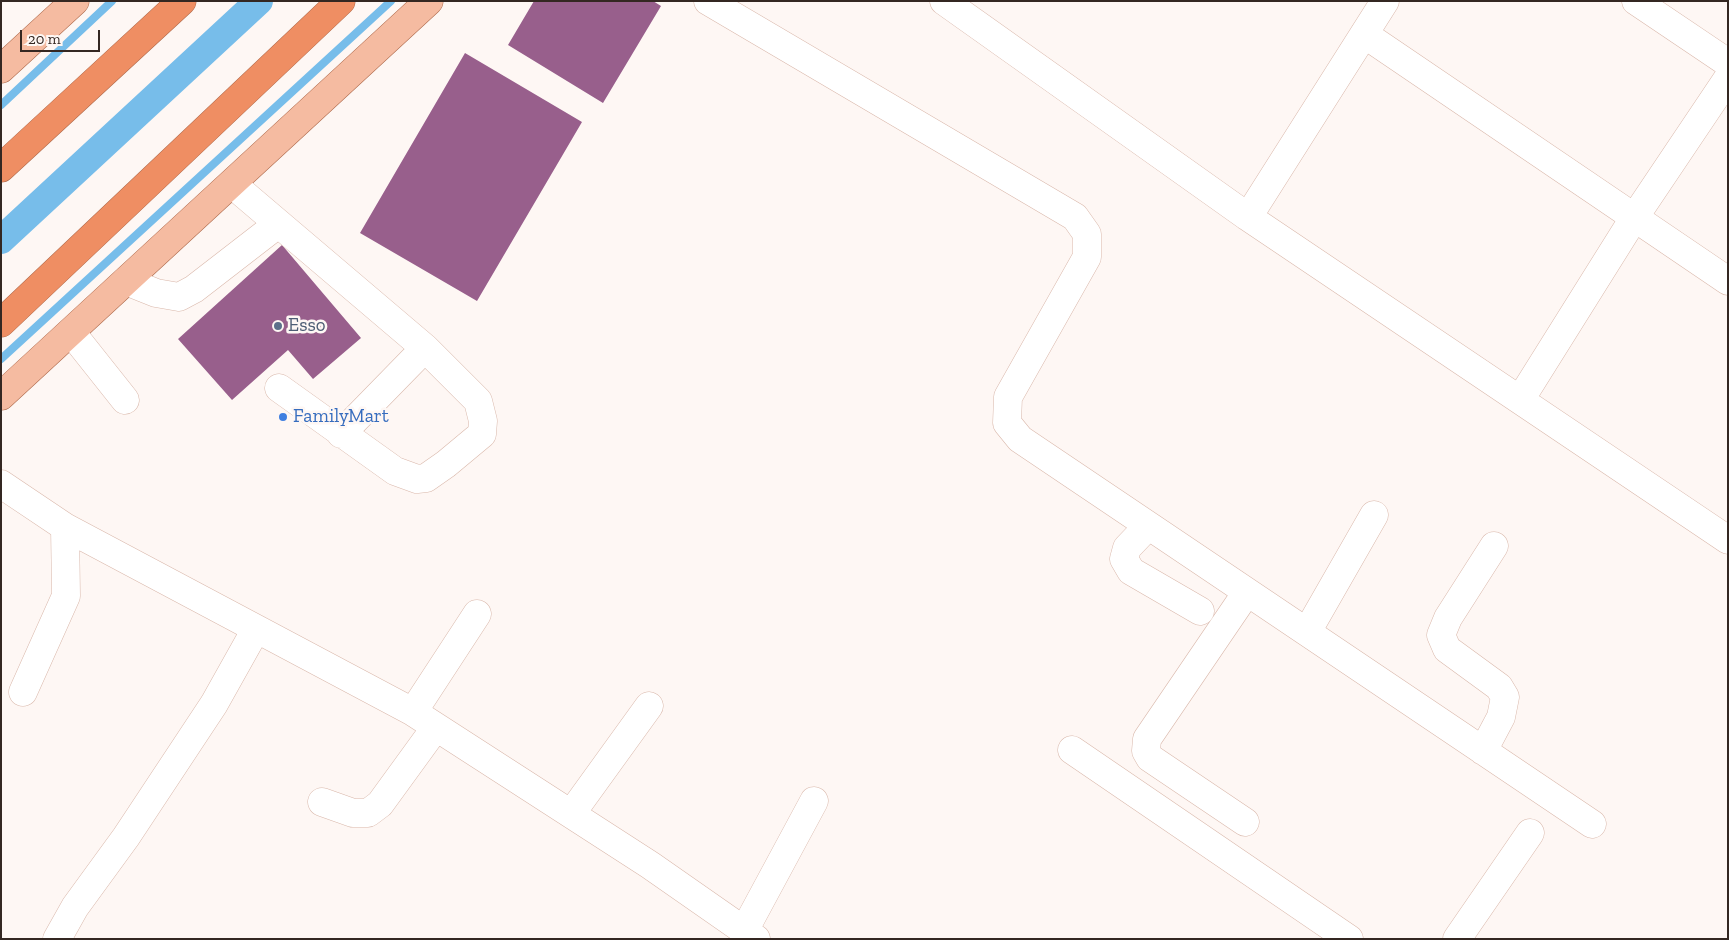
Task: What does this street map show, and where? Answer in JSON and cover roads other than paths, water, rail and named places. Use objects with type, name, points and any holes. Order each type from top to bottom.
[{"type":"highway","points":[[1,168],[182,1]]},
{"type":"highway","points":[[1,323],[341,1]]},
{"type":"main road","points":[[1,69],[75,1]]},
{"type":"main road","points":[[1,396],[429,1]]},
{"type":"street","points":[[708,1],[1075,217],[1087,234],[1087,257],[1008,397],[1007,423],[1020,439],[1592,824]]},
{"type":"street","points":[[944,1],[1248,217],[1728,540]]},
{"type":"street","points":[[1248,217],[1385,1]]},
{"type":"street","points":[[1636,1],[1728,63]]},
{"type":"street","points":[[1364,34],[1728,281]]},
{"type":"street","points":[[1520,400],[1634,218],[1728,78]]},
{"type":"street","points":[[232,184],[426,348],[478,402],[483,420],[482,434],[426,478],[417,479],[395,471],[278,388]]},
{"type":"street","points":[[126,281],[156,293],[179,297],[194,289],[278,224]]},
{"type":"street","points":[[71,332],[125,400]]},
{"type":"street","points":[[341,434],[426,348]]},
{"type":"street","points":[[1,484],[65,527],[424,720],[650,865],[750,935],[814,801]]},
{"type":"street","points":[[1307,632],[1374,515]]},
{"type":"street","points":[[1148,526],[1127,548],[1124,559],[1132,571],[1200,611]]},
{"type":"street","points":[[24,692],[66,596],[65,527]]},
{"type":"street","points":[[1483,751],[1501,717],[1505,697],[1499,687],[1447,649],[1441,635],[1448,618],[1494,546]]},
{"type":"street","points":[[1245,822],[1150,758],[1146,751],[1147,739],[1247,592]]},
{"type":"street","points":[[322,802],[353,812],[368,813],[380,804],[477,614]]},
{"type":"street","points":[[58,939],[76,907],[126,837],[214,704],[256,629]]},
{"type":"street","points":[[571,814],[649,706]]},
{"type":"street","points":[[1072,750],[1349,939]]},
{"type":"street","points":[[1457,939],[1530,833]]},
{"type":"waterway","points":[[1,105],[112,1]]},
{"type":"waterway","points":[[1,240],[259,1]]},
{"type":"waterway","points":[[1,359],[391,1]]},
{"type":"place","name":"Esso","points":[[278,326]]},
{"type":"place","name":"FamilyMart","points":[[283,417]]}]
